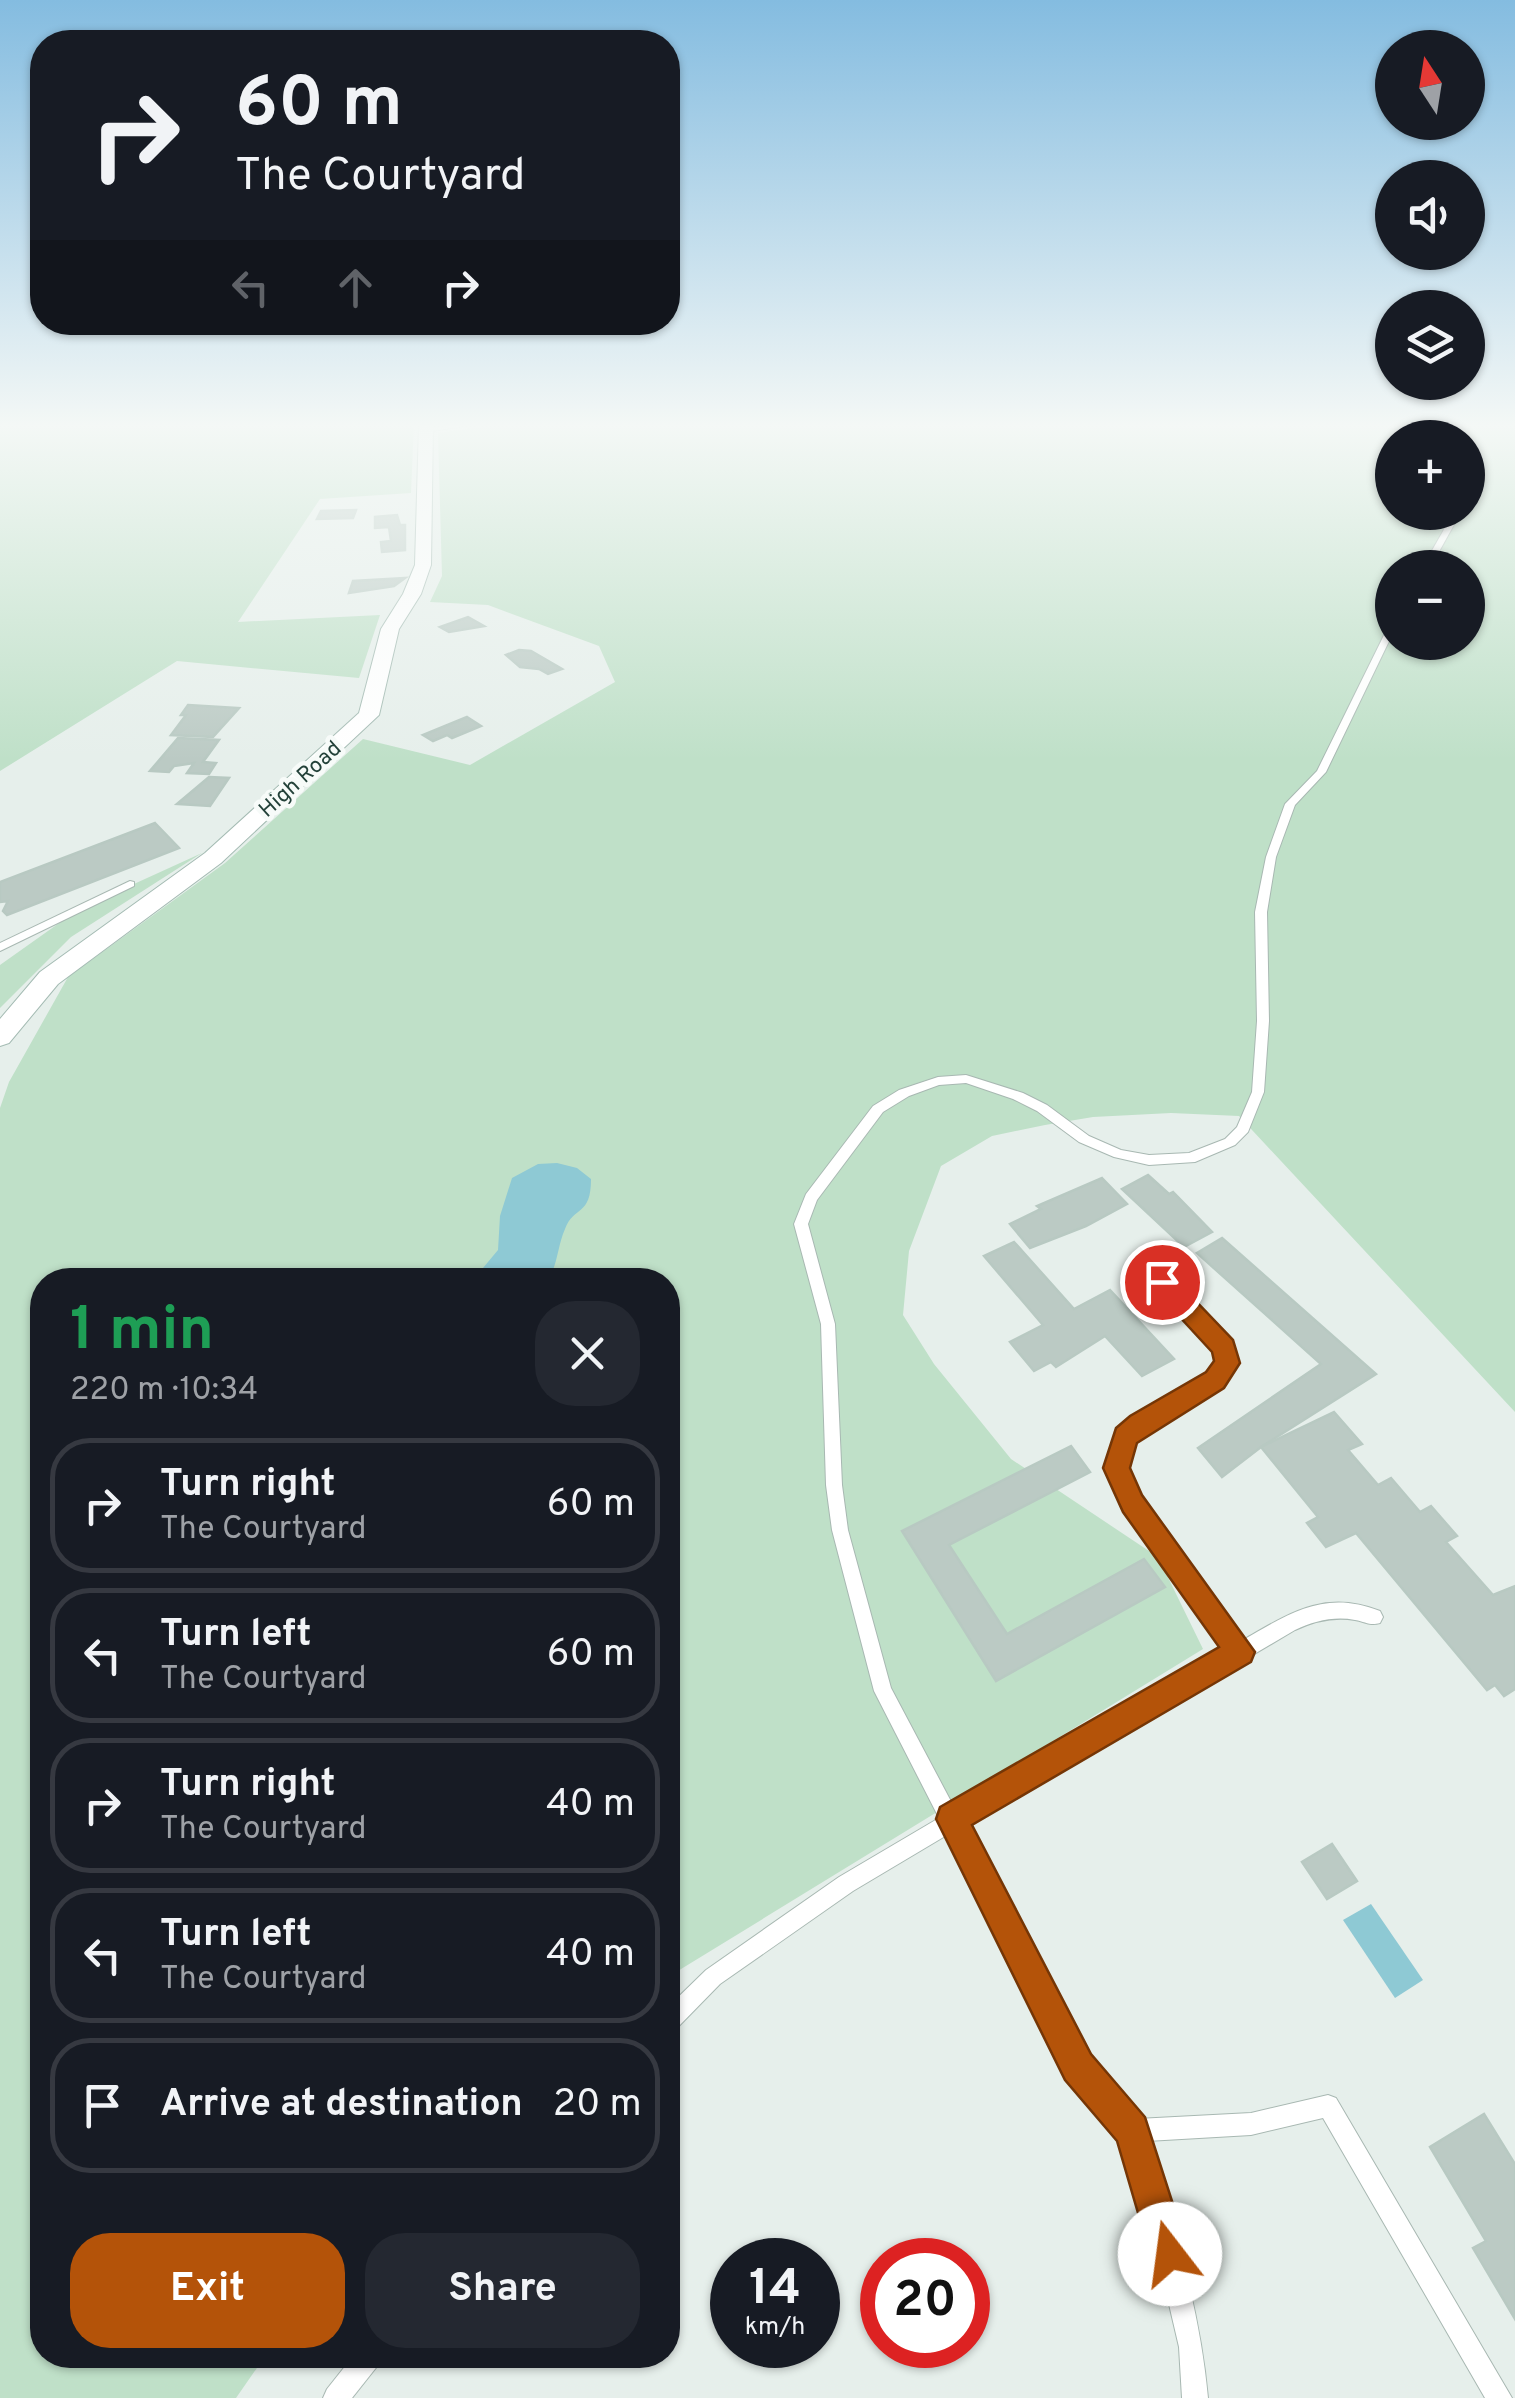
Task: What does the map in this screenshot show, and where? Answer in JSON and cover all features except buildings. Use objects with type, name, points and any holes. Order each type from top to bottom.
[{"type":"main road","name":"High Road","points":[[0,1037],[9,1012],[70,961],[213,858],[349,738],[369,715],[390,628],[412,594],[423,566],[424,536]]},
{"type":"lane","points":[[1196,2398],[1191,2347],[1162,2223],[1132,2130],[1078,2067],[883,1690],[840,1530],[834,1484],[828,1324],[801,1224],[804,1212],[878,1109],[919,1086],[948,1079],[982,1082],[1018,1096],[1042,1108],[1084,1140],[1119,1154],[1150,1160],[1190,1158],[1230,1142],[1243,1128],[1258,1092],[1263,1022],[1261,912],[1271,857],[1290,804],[1321,772],[1375,660]]},
{"type":"lane","points":[[0,946],[130,884]]},
{"type":"lane","points":[[1162,1282],[1224,1347],[1227,1363],[1215,1380],[1125,1436],[1116,1468],[1132,1504],[1240,1652]]},
{"type":"lane","points":[[680,2010],[713,1977],[770,1934],[952,1819],[1240,1652],[1312,1612],[1353,1608],[1374,1617]]},
{"type":"lane","points":[[1132,2130],[1251,2124],[1328,2106],[1499,2398]]},
{"type":"lane","points":[[336,2398],[360,2368]]},
{"type":"green space","points":[[0,536],[295,536],[238,622],[380,615],[359,678],[177,661],[0,771]]},
{"type":"green space","points":[[441,536],[1515,536],[1515,1412],[1239,1116],[1171,1113],[1093,1117],[1045,1125],[992,1136],[941,1166],[909,1251],[903,1315],[934,1364],[1011,1459],[1158,1557],[1203,1649],[680,1970],[680,1268],[30,1268],[30,2368],[257,2368],[236,2398],[0,2398],[0,1108],[9,1082],[68,977],[225,863],[363,739],[470,765],[615,682],[599,646],[488,605],[430,602],[442,576]]},
{"type":"green space","points":[[202,853],[71,937],[0,1008],[0,965],[79,909]]},
{"type":"water","points":[[538,1164],[577,1168],[591,1179],[588,1199],[565,1229],[554,1268],[483,1268],[498,1250],[500,1216],[512,1178]]},
{"type":"water","points":[[1371,1904],[1423,1980],[1395,1998],[1343,1920]]},
{"type":"route","points":[[1162,1282],[1224,1347],[1227,1363],[1215,1380],[1125,1436],[1116,1468],[1132,1504],[1240,1652],[952,1819],[1078,2067],[1132,2130],[1170,2254]]}]
